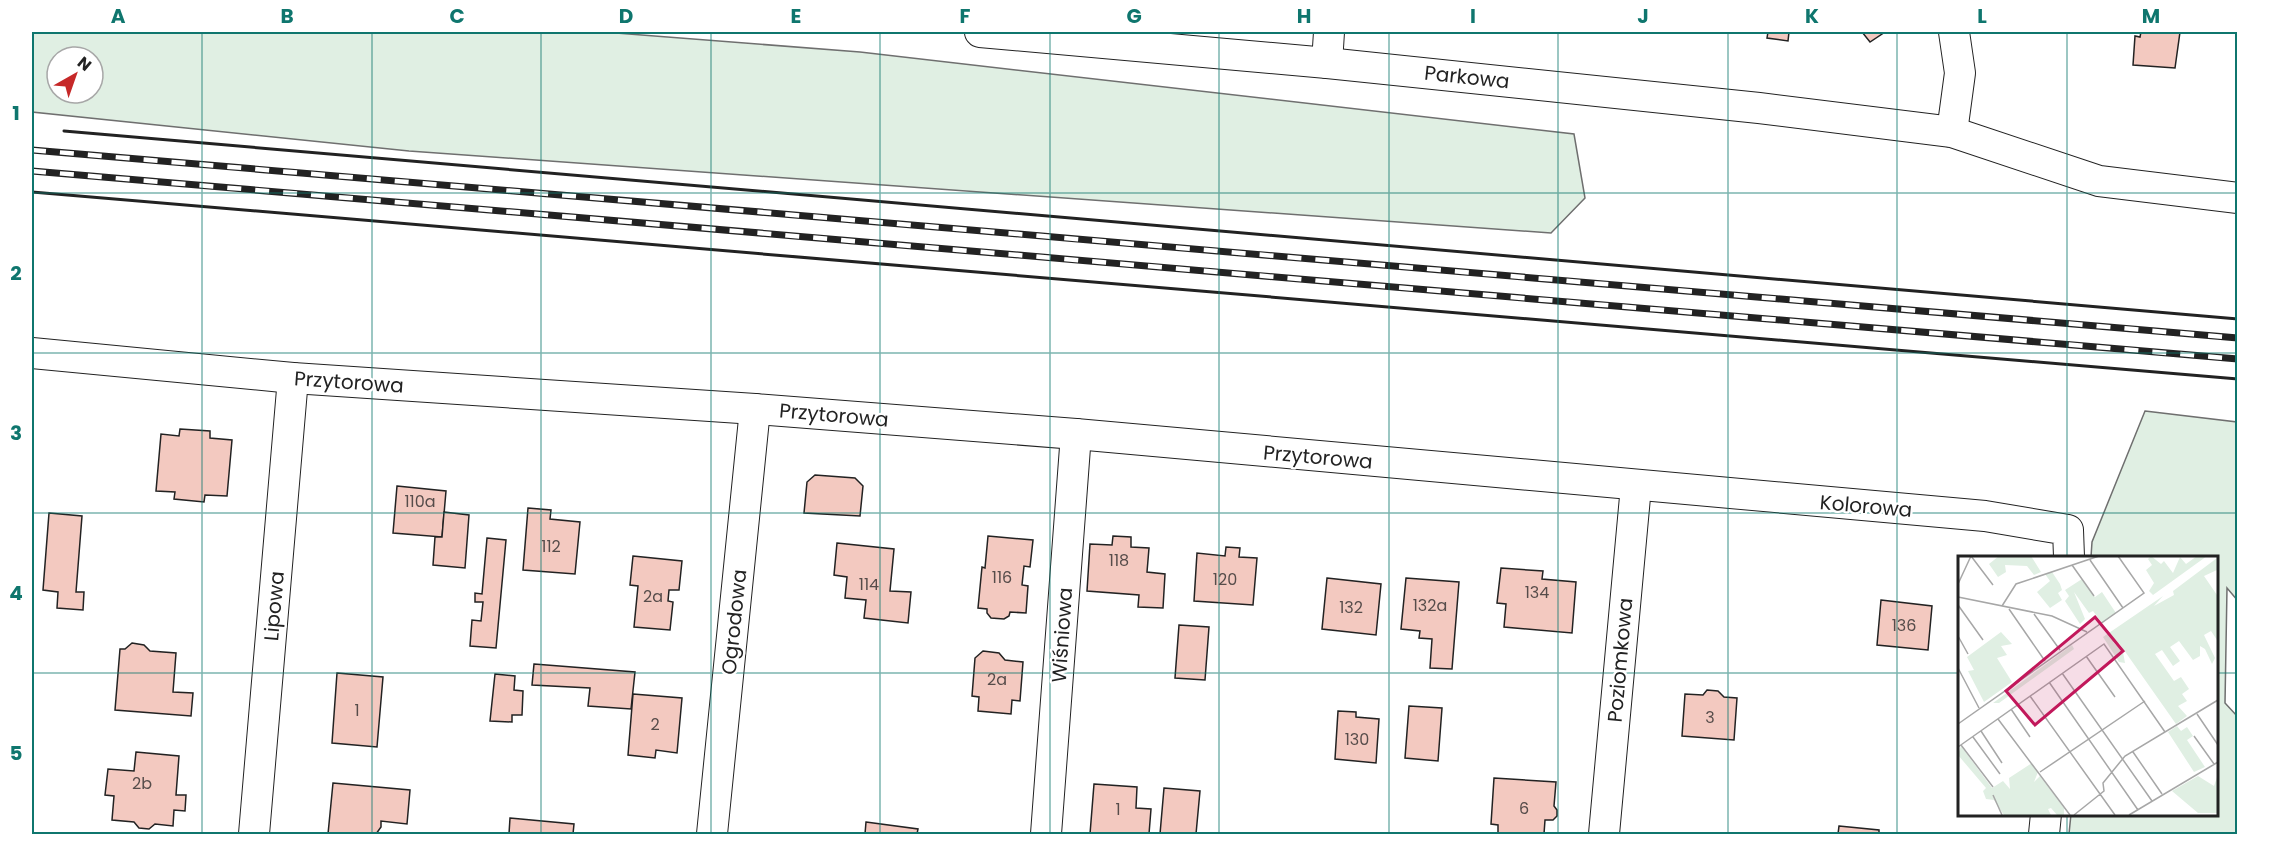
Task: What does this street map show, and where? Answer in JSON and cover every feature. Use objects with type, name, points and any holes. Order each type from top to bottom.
[{"type":"street","name":"Parkowa","points":[[980,32],[1327,63],[1758,108],[1952,132],[2099,181],[2238,198]]},
{"type":"street","points":[[1327,63],[1329,32]]},
{"type":"street","points":[[1952,132],[1960,73],[1954,32]]},
{"type":"street","name":"Przytorowa","points":[[32,352],[293,378],[755,409],[1076,434],[1636,486]]},
{"type":"street","name":"Lipowa","points":[[254,834],[293,378]]},
{"type":"street","name":"Ogrodowa","points":[[712,834],[755,409]]},
{"type":"street","name":"Wiśniowa","points":[[1046,834],[1076,434]]},
{"type":"street","name":"Kolorowa","points":[[1636,486],[1995,518],[2068,530],[2069,556]]},
{"type":"street","name":"Poziomkowa","points":[[1604,834],[1636,486]]},
{"type":"street","points":[[2044,834],[2046,815]]},
{"type":"green space","points":[[32,32],[603,32],[860,52],[1574,134],[1585,198],[1551,233],[409,151],[32,112]]},
{"type":"green space","points":[[2145,411],[2237,422],[2238,601],[2227,588],[2225,703],[2237,716],[2237,834],[2069,834],[2071,815],[2218,815],[2218,556],[2091,556],[2092,542]]},
{"type":"building","points":[[1768,32],[1789,32],[1788,41],[1767,38]]},
{"type":"building","points":[[1862,32],[1885,32],[1870,42]]},
{"type":"building","points":[[2141,32],[2180,32],[2175,68],[2133,65],[2135,36],[2140,37]]},
{"type":"building","points":[[180,429],[210,431],[210,438],[232,440],[227,496],[205,495],[204,502],[174,499],[175,492],[156,491],[161,434],[179,436]]},
{"type":"building","points":[[815,475],[855,478],[863,486],[860,516],[804,513],[807,482]]},
{"type":"building","points":[[397,486],[446,491],[442,537],[393,533]]},
{"type":"building","points":[[528,508],[551,510],[550,519],[580,522],[575,574],[523,570]]},
{"type":"building","points":[[444,512],[469,515],[465,568],[433,565],[435,537],[442,537]]},
{"type":"building","points":[[49,513],[82,516],[76,592],[84,592],[83,610],[57,608],[58,592],[43,590]]},
{"type":"building","points":[[988,536],[1033,540],[1030,567],[1024,566],[1022,585],[1028,586],[1026,613],[1010,612],[1009,616],[1004,619],[991,618],[987,609],[978,608]]},
{"type":"building","points":[[1113,536],[1131,537],[1131,547],[1149,548],[1147,572],[1165,574],[1163,608],[1138,607],[1139,595],[1087,591],[1090,544],[1112,545]]},
{"type":"building","points":[[487,538],[506,540],[496,648],[470,646],[472,620],[481,621],[483,602],[475,602],[475,593],[482,594]]},
{"type":"building","points":[[837,543],[894,549],[890,591],[911,592],[908,623],[864,618],[866,600],[845,598],[847,577],[834,575]]},
{"type":"building","points":[[1226,547],[1240,548],[1239,557],[1257,558],[1253,605],[1194,601],[1197,553],[1225,556]]},
{"type":"building","points":[[633,556],[682,561],[679,590],[669,590],[668,601],[673,602],[670,630],[634,627],[638,586],[630,585]]},
{"type":"building","points":[[1501,568],[1543,571],[1542,579],[1576,582],[1572,633],[1504,627],[1506,604],[1497,603]]},
{"type":"building","points":[[1327,578],[1381,584],[1376,635],[1322,629]]},
{"type":"building","points":[[1406,578],[1459,582],[1452,669],[1430,668],[1432,639],[1419,638],[1420,631],[1401,629]]},
{"type":"building","points":[[1881,600],[1932,606],[1928,650],[1877,645]]},
{"type":"building","points":[[1179,625],[1209,627],[1205,680],[1175,678]]},
{"type":"building","points":[[132,643],[144,645],[150,651],[176,653],[173,692],[193,693],[191,716],[115,710],[120,649],[125,649]]},
{"type":"building","points":[[983,651],[999,653],[1005,660],[1023,662],[1020,701],[1012,700],[1011,714],[978,711],[979,697],[972,696],[975,658]]},
{"type":"building","points":[[534,664],[635,672],[631,709],[588,706],[590,688],[532,685]]},
{"type":"building","points":[[337,673],[383,677],[377,747],[332,743]]},
{"type":"building","points":[[495,674],[515,676],[514,690],[523,691],[522,715],[512,715],[512,722],[490,721]]},
{"type":"building","points":[[1707,690],[1718,691],[1724,697],[1737,698],[1734,740],[1682,736],[1685,694],[1703,695]]},
{"type":"building","points":[[633,694],[682,698],[677,753],[656,750],[655,758],[628,755]]},
{"type":"building","points":[[1409,706],[1442,708],[1438,761],[1405,758]]},
{"type":"building","points":[[1338,711],[1356,712],[1356,717],[1379,719],[1376,763],[1335,759]]},
{"type":"building","points":[[136,752],[179,756],[176,795],[186,795],[185,811],[174,810],[173,826],[155,824],[149,829],[139,828],[134,822],[112,820],[114,796],[105,795],[108,769],[134,771]]},
{"type":"building","points":[[1494,778],[1556,782],[1554,806],[1557,816],[1553,820],[1545,820],[1544,834],[1498,834],[1498,825],[1491,824]]},
{"type":"building","points":[[333,783],[410,790],[407,824],[381,821],[381,827],[376,834],[328,834]]},
{"type":"building","points":[[1094,784],[1137,787],[1136,808],[1151,809],[1149,834],[1090,834]]},
{"type":"building","points":[[1164,788],[1200,791],[1196,834],[1160,834]]},
{"type":"building","points":[[510,818],[574,824],[573,834],[509,834]]},
{"type":"building","points":[[866,822],[918,829],[917,834],[865,834]]},
{"type":"building","points":[[1839,826],[1879,830],[1879,834],[1838,834]]},
{"type":"railway","points":[[32,150],[2238,338]]},
{"type":"railway","points":[[32,171],[2238,359]]},
{"type":"wall","points":[[64,131],[2238,319]]},
{"type":"wall","points":[[32,192],[2238,379]]}]
